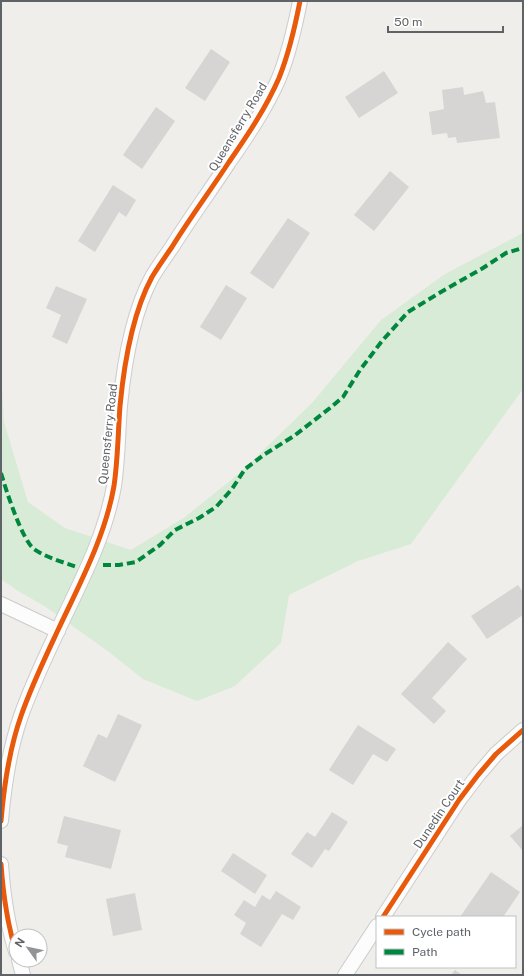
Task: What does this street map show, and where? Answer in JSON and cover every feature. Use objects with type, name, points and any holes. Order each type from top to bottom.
[{"type":"street","name":"Queensferry Road","points":[[1,821],[5,784],[19,723],[37,676],[89,567],[106,518],[114,486],[120,404],[126,360],[131,333],[137,313],[153,277],[263,110],[279,79],[294,32],[300,1]]},
{"type":"street","points":[[1,604],[58,630]]},
{"type":"street","name":"Dunedin Court","points":[[384,916],[459,800],[496,754],[523,730]]},
{"type":"street","points":[[1,864],[3,888],[10,928]]},
{"type":"street","points":[[345,975],[376,928]]},
{"type":"green space","points":[[523,233],[523,389],[411,544],[358,561],[289,595],[281,643],[235,686],[197,701],[143,679],[109,652],[46,607],[18,591],[1,579],[1,367],[4,422],[28,502],[65,528],[131,550],[185,517],[241,472],[312,403],[381,320],[445,274]]},
{"type":"building","points":[[211,49],[230,62],[205,101],[185,88]]},
{"type":"building","points":[[384,71],[398,93],[359,118],[345,97]]},
{"type":"building","points":[[463,87],[464,95],[483,91],[486,103],[495,102],[500,138],[457,143],[456,137],[448,138],[447,133],[432,135],[429,112],[444,109],[442,90]]},
{"type":"building","points":[[156,107],[175,121],[142,169],[123,155]]},
{"type":"building","points":[[390,171],[409,187],[374,231],[354,215]]},
{"type":"building","points":[[113,185],[136,200],[126,217],[119,212],[95,252],[78,241]]},
{"type":"building","points":[[288,218],[310,233],[273,289],[250,273]]},
{"type":"building","points":[[226,285],[247,298],[221,340],[200,327]]},
{"type":"building","points":[[56,286],[87,299],[67,344],[52,337],[61,315],[46,308]]},
{"type":"building","points":[[518,585],[523,592],[523,615],[487,639],[471,616]]},
{"type":"building","points":[[448,642],[467,659],[432,698],[446,711],[434,724],[401,694]]},
{"type":"building","points":[[118,714],[142,725],[115,782],[83,766],[98,734],[107,738]]},
{"type":"building","points":[[358,725],[396,749],[387,762],[373,754],[353,785],[329,770]]},
{"type":"building","points":[[332,812],[348,822],[329,851],[325,849],[312,868],[291,854],[307,832],[315,837]]},
{"type":"building","points":[[64,816],[121,830],[111,869],[65,857],[68,846],[57,843]]},
{"type":"building","points":[[523,825],[523,851],[510,836]]},
{"type":"building","points":[[233,853],[267,875],[255,894],[221,871]]},
{"type":"building","points":[[491,872],[520,892],[504,916],[461,916]]},
{"type":"building","points":[[276,891],[301,907],[293,920],[282,914],[261,947],[240,934],[246,923],[234,915],[244,900],[255,907],[262,895],[270,900]]},
{"type":"building","points":[[135,893],[142,930],[113,936],[106,899]]},
{"type":"building","points":[[455,970],[462,975],[451,975]]},
{"type":"marked path","points":[[103,565],[119,565],[136,562],[160,545],[175,530],[199,518],[216,507],[232,489],[245,469],[265,454],[294,436],[343,397],[360,370],[382,341],[408,312],[506,253],[523,248]]},
{"type":"marked path","points":[[1,473],[15,514],[29,544],[44,555],[77,567]]},
{"type":"cycle path","points":[[1,821],[8,768],[13,742],[21,716],[38,673],[91,560],[110,505],[114,486],[124,373],[130,340],[139,307],[154,273],[243,142],[268,100],[279,78],[286,59],[300,1]]},
{"type":"cycle path","points":[[384,916],[459,800],[496,754],[523,730]]},
{"type":"cycle path","points":[[1,864],[10,928]]}]
